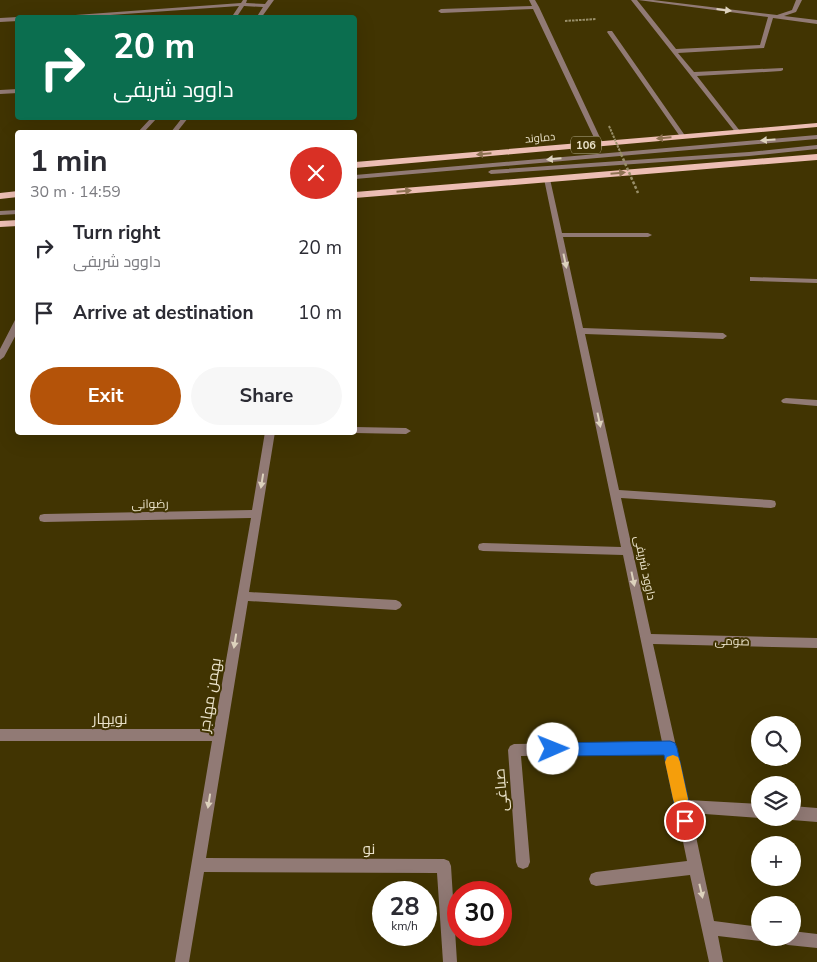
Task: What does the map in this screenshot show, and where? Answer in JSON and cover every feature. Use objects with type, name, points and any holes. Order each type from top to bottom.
[{"type":"main road","name":"دماوند","points":[[357,165],[817,125]]},
{"type":"main road","points":[[357,195],[817,158]]},
{"type":"main road","points":[[0,196],[15,194]]},
{"type":"main road","points":[[0,224],[15,223]]},
{"type":"street","points":[[260,15],[271,0]]},
{"type":"street","points":[[532,0],[600,144]]},
{"type":"street","points":[[634,0],[738,132]]},
{"type":"street","points":[[641,0],[817,22]]},
{"type":"street","points":[[771,16],[794,11],[799,0]]},
{"type":"street","points":[[75,15],[244,2],[266,6]]},
{"type":"street","points":[[235,15],[244,2]]},
{"type":"street","points":[[440,11],[536,7]]},
{"type":"street","points":[[674,51],[762,47],[771,16]]},
{"type":"street","points":[[0,20],[15,19]]},
{"type":"street","points":[[610,32],[683,137]]},
{"type":"street","points":[[692,74],[781,69]]},
{"type":"street","points":[[0,92],[15,91]]},
{"type":"street","points":[[143,130],[152,120]]},
{"type":"street","points":[[176,130],[183,120]]},
{"type":"street","points":[[357,177],[817,137]]},
{"type":"street","points":[[357,183],[748,154],[817,147]]},
{"type":"street","name":"داوود شریفی","points":[[547,179],[716,962]]},
{"type":"street","points":[[0,207],[15,205]]},
{"type":"street","points":[[0,214],[15,212]]},
{"type":"street","points":[[559,235],[648,235]]},
{"type":"street","points":[[753,279],[817,281]]},
{"type":"street","points":[[0,357],[15,328]]},
{"type":"street","points":[[580,331],[723,336]]},
{"type":"street","points":[[786,401],[817,403]]},
{"type":"street","points":[[357,430],[406,431]]},
{"type":"street","name":"بهمن مهاجر","points":[[182,962],[269,435]]},
{"type":"street","points":[[616,494],[771,504]]},
{"type":"street","name":"رضوانی","points":[[44,518],[256,514]]},
{"type":"street","points":[[483,547],[627,551]]},
{"type":"street","points":[[243,596],[396,605]]},
{"type":"street","name":"صومی","points":[[646,639],[817,643]]},
{"type":"street","name":"نویهار","points":[[0,735],[220,735]]},
{"type":"street","name":"صباغی","points":[[523,862],[514,750],[670,748]]},
{"type":"street","points":[[682,806],[751,810]]},
{"type":"street","points":[[801,813],[817,814]]},
{"type":"street","name":"نو","points":[[198,865],[444,866],[450,962]]},
{"type":"street","points":[[596,879],[695,867]]},
{"type":"street","points":[[708,927],[751,933]]},
{"type":"street","points":[[801,939],[817,941]]},
{"type":"path","points":[[609,126],[638,193]]},
{"type":"slow traffic","points":[[673,762],[681,799]]},
{"type":"route","points":[[553,749],[670,748],[685,821]]}]
